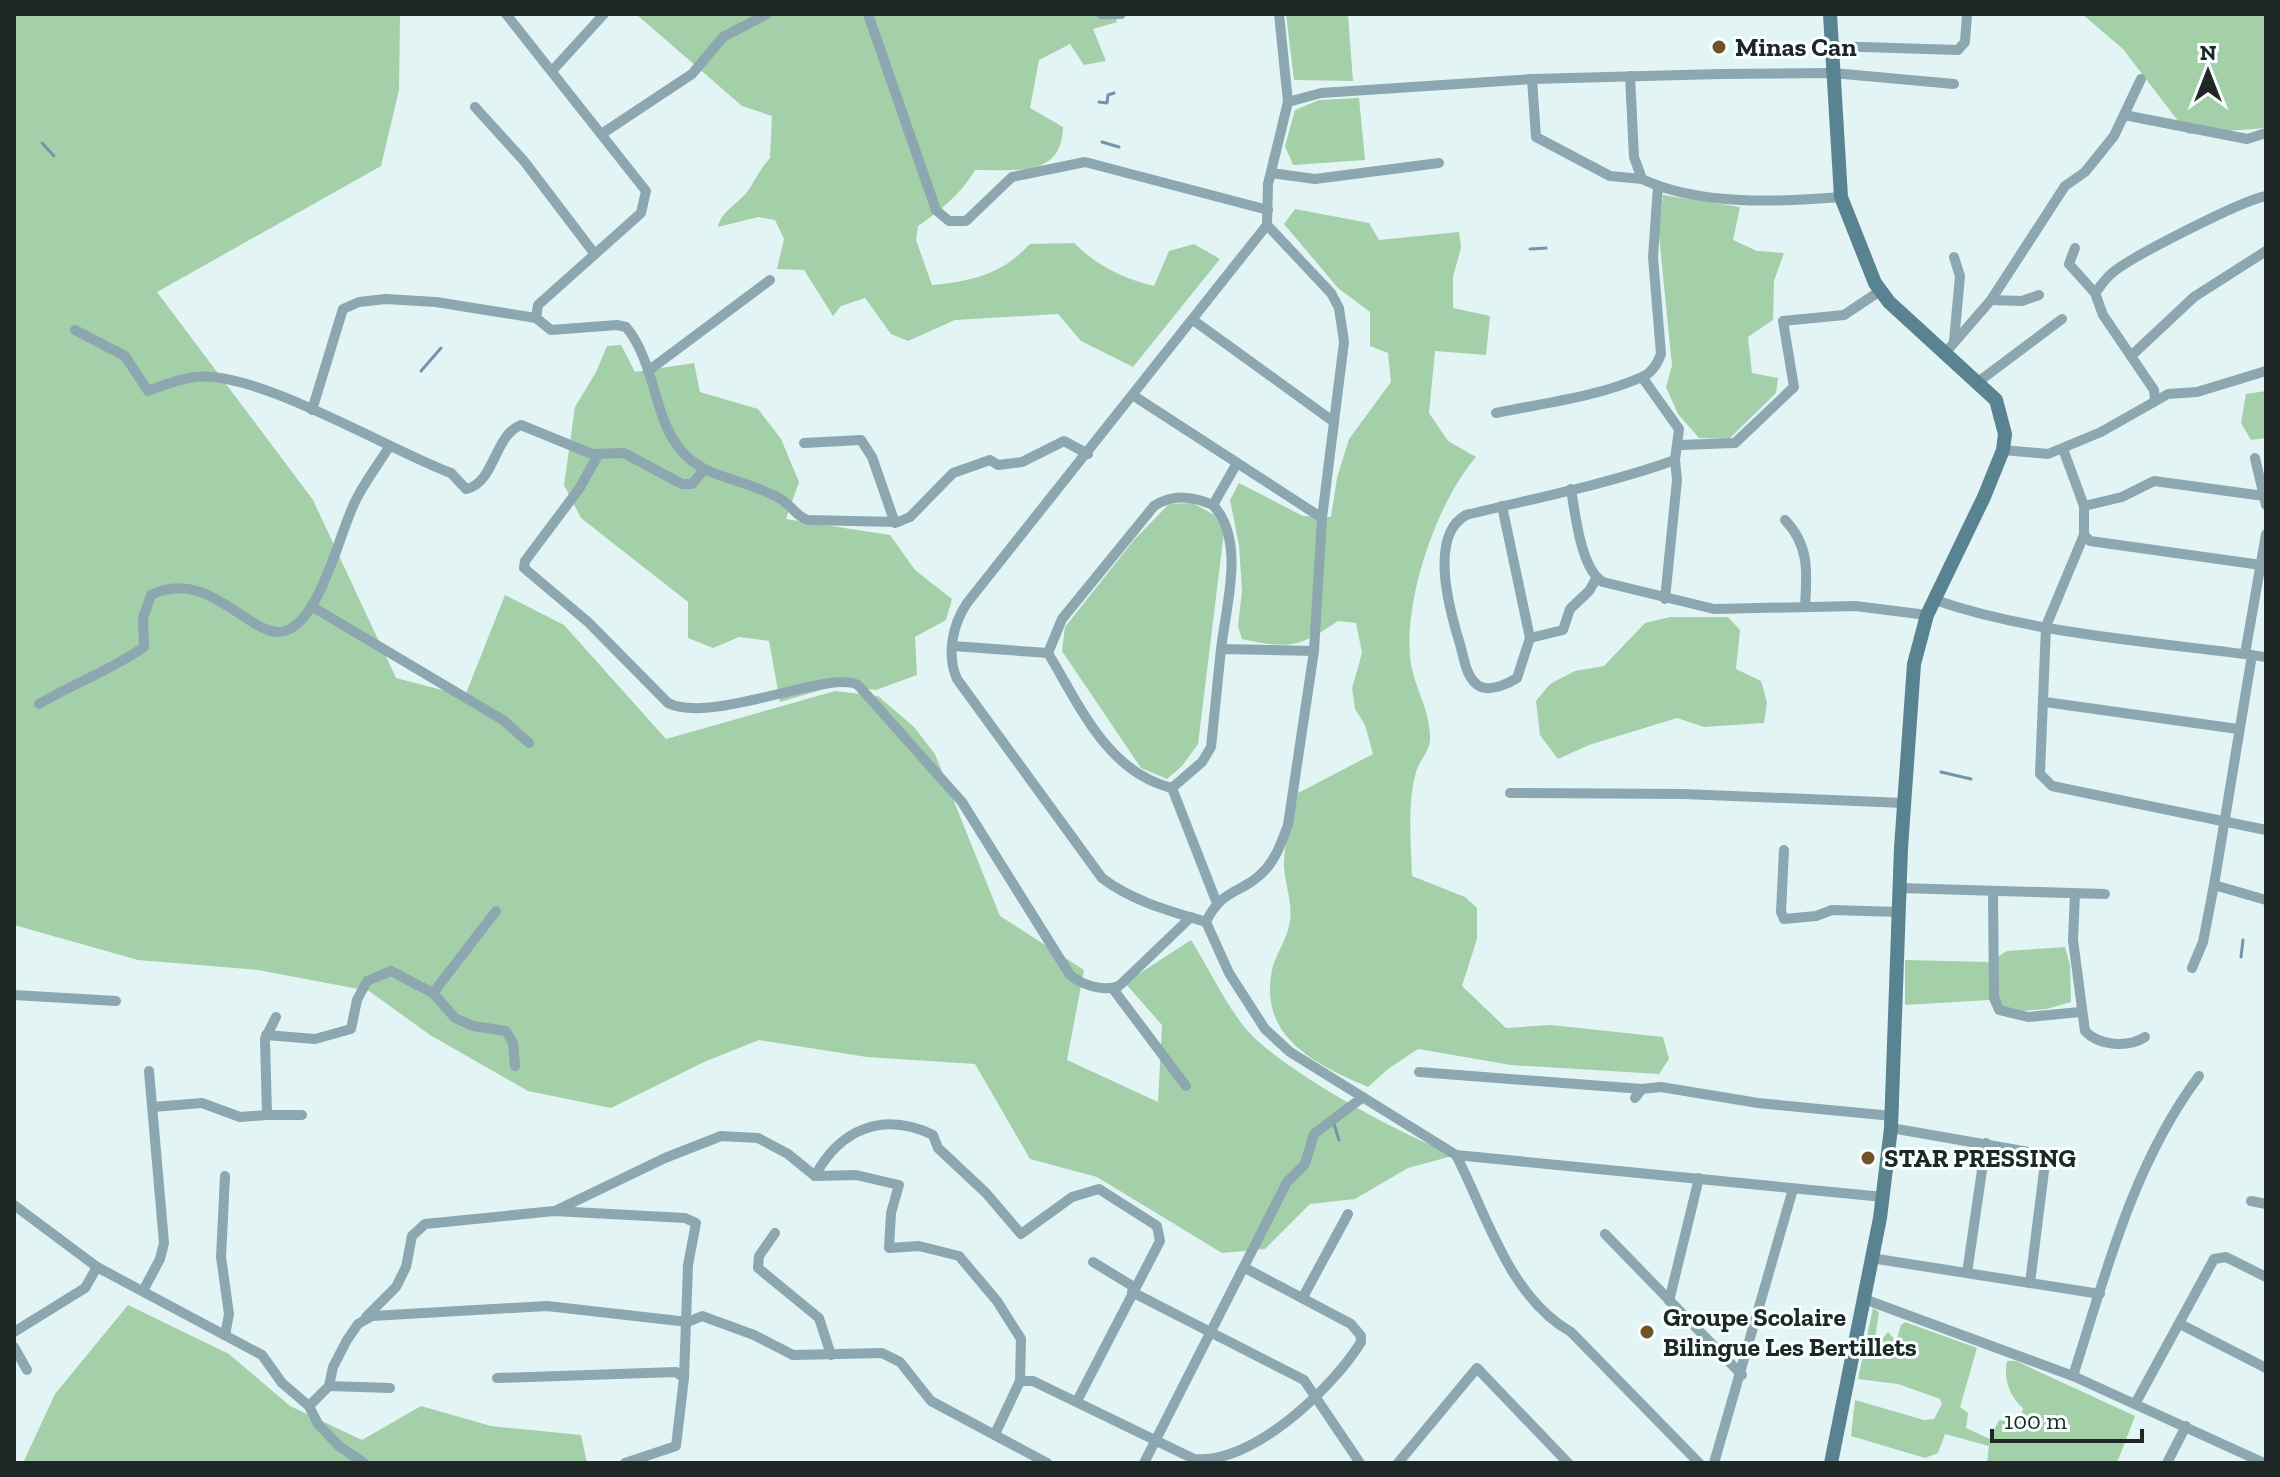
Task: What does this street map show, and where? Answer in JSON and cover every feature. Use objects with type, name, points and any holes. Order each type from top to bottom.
[{"type":"main road","points":[[1830,14],[1841,197],[1880,291],[1950,346],[1996,400],[2003,414],[2003,450],[1927,615],[1914,664],[1903,803],[1891,1122],[1883,1197],[1831,1463]]},
{"type":"street","points":[[506,14],[643,185],[646,198],[641,213],[538,305],[536,318]]},
{"type":"street","points":[[552,71],[604,14]]},
{"type":"street","points":[[603,133],[692,74],[723,37],[767,14]]},
{"type":"street","points":[[868,14],[936,210],[949,221],[966,221],[1012,177],[1085,162],[1268,210]]},
{"type":"street","points":[[1101,14],[1121,14]]},
{"type":"street","points":[[1279,14],[1288,102],[1271,173],[1267,225],[967,603],[959,616],[953,646],[957,679],[1102,878],[1116,889],[1206,922],[1229,973],[1265,1029],[1290,1052],[1456,1155],[1883,1197]]},
{"type":"street","points":[[1831,46],[1958,50],[1965,42],[1967,14]]},
{"type":"street","points":[[1288,102],[1321,93],[1630,76],[1833,73],[1954,84]]},
{"type":"street","points":[[1630,76],[1634,157],[1642,179]]},
{"type":"street","points":[[1532,79],[1536,137],[1610,176],[1642,179],[1658,186],[1759,203],[1841,197]]},
{"type":"street","points":[[1950,346],[1991,300],[2065,186],[2085,172],[2114,136],[2141,79]]},
{"type":"street","points":[[475,107],[524,161],[594,253]]},
{"type":"street","points":[[2124,115],[2247,139],[2266,133]]},
{"type":"street","points":[[1271,173],[1315,179],[1439,163]]},
{"type":"street","points":[[1496,413],[1570,398],[1642,377],[1657,364],[1661,354],[1653,257],[1658,186]]},
{"type":"street","points":[[2095,293],[2111,273],[2135,259],[2221,214],[2266,196]]},
{"type":"street","points":[[1206,922],[1216,901],[1264,871],[1279,852],[1288,825],[1314,651],[1322,518],[1344,342],[1339,308],[1331,293],[1267,225]]},
{"type":"street","points":[[2075,248],[2069,264],[2095,293],[2103,315],[2154,390],[2155,401]]},
{"type":"street","points":[[2131,356],[2194,297],[2266,251]]},
{"type":"street","points":[[1950,346],[1960,276],[1954,257]]},
{"type":"street","points":[[648,371],[770,280]]},
{"type":"street","points":[[1680,445],[1735,443],[1794,387],[1783,321],[1844,315],[1880,291]]},
{"type":"street","points":[[1991,300],[2022,301],[2039,295]]},
{"type":"street","points":[[312,410],[343,309],[386,299],[436,302],[536,318],[551,330],[623,325],[629,330],[648,371],[672,437],[703,471],[782,499],[798,516],[808,520],[895,523],[910,517],[953,473],[990,460],[998,465],[1022,462],[1064,441],[1088,454]]},
{"type":"street","points":[[1978,382],[2027,342],[2062,319]]},
{"type":"street","points":[[1193,320],[1334,422]]},
{"type":"street","points":[[75,330],[125,356],[148,391],[198,376],[236,382],[285,397],[451,473],[466,489],[479,484],[512,430],[521,425],[598,455],[624,453],[687,485],[696,481],[703,471]]},
{"type":"street","points":[[2003,450],[2048,454],[2168,394],[2197,392],[2266,371]]},
{"type":"street","points":[[1642,377],[1679,429],[1665,599]]},
{"type":"street","points":[[1134,396],[1322,518]]},
{"type":"street","points":[[804,443],[861,440],[872,457],[895,523]]},
{"type":"street","points":[[39,704],[73,684],[122,662],[144,647],[143,618],[151,595],[168,587],[195,589],[264,629],[284,631],[304,619],[354,503],[389,447]]},
{"type":"street","points":[[2063,449],[2084,506],[2084,535],[2046,626],[2040,774],[2052,786],[2266,830]]},
{"type":"street","points":[[598,455],[579,489],[525,561],[526,572],[588,622],[662,698],[675,706],[750,702],[840,681],[858,685],[962,802],[1070,975],[1081,982],[1113,989],[1186,1086]]},
{"type":"street","points":[[2084,506],[2122,497],[2154,481],[2265,501],[2255,458]]},
{"type":"street","points":[[1502,506],[1530,638],[1517,678],[1489,689],[1480,686],[1469,675],[1447,603],[1446,562],[1454,525],[1466,515],[1675,460]]},
{"type":"street","points":[[1213,505],[1237,463]]},
{"type":"street","points":[[1571,489],[1581,541],[1596,579]]},
{"type":"street","points":[[1048,653],[1062,619],[1154,506],[1166,498],[1182,497],[1213,505],[1225,522],[1232,550],[1211,747],[1202,762],[1172,788]]},
{"type":"street","points":[[1785,520],[1800,537],[1807,559],[1805,607]]},
{"type":"street","points":[[2192,968],[2203,942],[2214,885],[2266,534]]},
{"type":"street","points":[[2084,535],[2090,541],[2261,565]]},
{"type":"street","points":[[1596,579],[1714,609],[1864,607],[1927,615]]},
{"type":"street","points":[[1530,638],[1563,630],[1570,609],[1589,591],[1596,579]]},
{"type":"street","points":[[1935,600],[1962,609],[2046,626],[2266,657]]},
{"type":"street","points":[[311,606],[503,720],[529,743]]},
{"type":"street","points":[[953,646],[1048,653]]},
{"type":"street","points":[[1221,649],[1314,651]]},
{"type":"street","points":[[1048,653],[1115,758],[1154,783],[1172,788]]},
{"type":"street","points":[[2045,702],[2238,729]]},
{"type":"street","points":[[1172,788],[1216,901]]},
{"type":"street","points":[[1510,793],[1684,794],[1903,803]]},
{"type":"street","points":[[1784,850],[1781,912],[1784,919],[1816,916],[1832,910],[1899,912]]},
{"type":"street","points":[[2214,885],[2266,900]]},
{"type":"street","points":[[1899,888],[2105,894]]},
{"type":"street","points":[[1993,893],[1994,997],[1999,1010],[2028,1017],[2080,1012]]},
{"type":"street","points":[[2075,894],[2073,940],[2080,1012],[2085,1031],[2095,1039],[2128,1045],[2145,1037]]},
{"type":"street","points":[[433,993],[496,911]]},
{"type":"street","points":[[1113,989],[1191,917]]},
{"type":"street","points":[[266,1035],[315,1039],[351,1029],[357,1000],[367,981],[374,975],[391,971],[433,993],[455,1018],[473,1026],[506,1031],[513,1043],[515,1066]]},
{"type":"street","points":[[14,995],[116,1001]]},
{"type":"street","points":[[267,1115],[266,1035],[276,1017]]},
{"type":"street","points":[[144,1289],[160,1259],[164,1243],[149,1071]]},
{"type":"street","points":[[1419,1072],[1638,1093],[1661,1087],[1891,1122],[2046,1155],[2030,1283]]},
{"type":"street","points":[[2073,1376],[2140,1177],[2162,1131],[2199,1076]]},
{"type":"street","points":[[1144,1463],[1287,1182],[1305,1164],[1314,1134],[1363,1097]]},
{"type":"street","points":[[153,1107],[202,1103],[240,1117],[302,1115]]},
{"type":"street","points":[[815,1176],[829,1150],[868,1126],[915,1127],[933,1135],[938,1148],[986,1193],[1021,1234],[1072,1197],[1099,1189],[1160,1230],[1160,1241],[1077,1401]]},
{"type":"street","points":[[554,1211],[641,1168],[721,1136],[758,1138],[788,1154],[815,1176],[856,1175],[899,1185],[891,1213],[889,1248],[919,1246],[962,1259],[997,1301],[1021,1339],[1020,1381],[995,1434]]},
{"type":"street","points":[[1967,1273],[1986,1143]]},
{"type":"street","points":[[1456,1155],[1480,1201],[1490,1231],[1520,1282],[1551,1321],[1571,1332],[1699,1463]]},
{"type":"street","points":[[225,1176],[221,1257],[229,1314],[225,1335]]},
{"type":"street","points":[[1669,1301],[1699,1178]]},
{"type":"street","points":[[1714,1463],[1742,1375],[1793,1189]]},
{"type":"street","points":[[2251,1201],[2266,1204]]},
{"type":"street","points":[[14,1205],[97,1267],[144,1289],[262,1355],[282,1383],[309,1406],[318,1424],[339,1446],[364,1463]]},
{"type":"street","points":[[309,1406],[329,1386],[333,1367],[347,1340],[396,1287],[406,1267],[412,1236],[425,1224],[554,1211],[692,1219],[696,1223],[688,1265],[688,1322],[676,1446],[625,1463]]},
{"type":"street","points":[[1303,1297],[1348,1214]]},
{"type":"street","points":[[775,1233],[759,1256],[758,1268],[819,1318],[831,1355]]},
{"type":"street","points":[[1605,1234],[1742,1375]]},
{"type":"street","points":[[2135,1404],[2214,1259],[2226,1257],[2266,1277]]},
{"type":"street","points":[[1871,1258],[2100,1294]]},
{"type":"street","points":[[1093,1262],[1211,1335],[1299,1377],[1317,1397],[1360,1463]]},
{"type":"street","points":[[14,1332],[85,1288],[97,1267]]},
{"type":"street","points":[[1020,1381],[1033,1381],[1194,1459],[1222,1457],[1280,1424],[1317,1397],[1350,1360],[1361,1336],[1351,1324],[1245,1268]]},
{"type":"street","points":[[1864,1299],[2073,1376],[2264,1463]]},
{"type":"street","points":[[364,1319],[380,1314],[547,1306],[688,1322],[702,1316],[718,1320],[793,1355],[882,1353],[895,1357],[931,1401],[1047,1463]]},
{"type":"street","points":[[2180,1324],[2266,1368]]},
{"type":"street","points":[[14,1347],[27,1370]]},
{"type":"street","points":[[1398,1463],[1477,1368],[1568,1463]]},
{"type":"street","points":[[497,1378],[676,1372],[684,1378]]},
{"type":"street","points":[[329,1386],[390,1388]]},
{"type":"street","points":[[2167,1463],[2186,1426]]},
{"type":"green space","points":[[14,14],[400,14],[399,90],[381,166],[157,292],[313,500],[396,678],[465,696],[505,595],[564,625],[666,739],[835,691],[878,696],[914,727],[935,754],[1000,916],[1084,970],[1067,1060],[1158,1102],[1162,1025],[1125,983],[1191,940],[1238,1019],[1263,1045],[1345,1101],[1456,1155],[1408,1168],[1355,1199],[1310,1204],[1265,1249],[1222,1253],[1097,1177],[1030,1159],[975,1064],[867,1057],[759,1040],[704,1062],[611,1108],[528,1091],[430,1035],[369,991],[258,970],[138,960],[14,925]]},
{"type":"green space","points":[[636,14],[1115,14],[1117,22],[1093,29],[1106,61],[1084,65],[1070,44],[1039,60],[1030,108],[1063,127],[1061,144],[1054,156],[1033,168],[975,170],[950,201],[918,226],[916,240],[932,285],[986,274],[1009,262],[1030,244],[1074,243],[1111,270],[1154,286],[1169,251],[1194,244],[1220,259],[1133,367],[1081,341],[1058,314],[955,320],[908,341],[891,334],[865,298],[841,306],[833,316],[804,270],[777,269],[784,239],[775,220],[758,217],[718,227],[723,216],[748,191],[770,158],[772,116],[742,106]]},
{"type":"green space","points":[[1286,14],[1348,14],[1353,81],[1294,80]]},
{"type":"green space","points":[[2082,14],[2266,14],[2266,128],[2188,134],[2123,49]]},
{"type":"green space","points":[[1359,98],[1365,160],[1293,165],[1285,146],[1295,110],[1319,100]]},
{"type":"green space","points":[[1663,195],[1740,207],[1733,240],[1757,251],[1784,253],[1774,281],[1773,320],[1748,337],[1752,373],[1778,378],[1776,393],[1729,439],[1699,438],[1678,414],[1666,387],[1672,366],[1659,235]]},
{"type":"green space","points":[[1295,209],[1369,223],[1379,240],[1459,232],[1461,248],[1453,277],[1453,308],[1490,316],[1486,355],[1435,351],[1429,413],[1448,441],[1476,457],[1462,476],[1437,524],[1426,551],[1413,606],[1411,667],[1428,717],[1430,739],[1416,772],[1411,797],[1412,876],[1465,897],[1477,908],[1477,939],[1462,986],[1506,1028],[1551,1025],[1663,1037],[1669,1059],[1659,1074],[1511,1065],[1418,1049],[1368,1087],[1310,1057],[1294,1044],[1273,1012],[1270,991],[1273,966],[1290,918],[1284,857],[1298,793],[1373,754],[1365,725],[1355,709],[1352,688],[1362,653],[1356,623],[1338,621],[1313,637],[1293,644],[1242,639],[1238,626],[1242,591],[1239,545],[1230,500],[1239,483],[1303,516],[1331,517],[1337,478],[1349,439],[1391,382],[1388,353],[1370,346],[1370,312],[1338,288],[1284,224]]},
{"type":"green space","points":[[621,345],[635,372],[694,363],[700,392],[758,409],[781,439],[799,482],[786,519],[890,535],[915,570],[952,599],[946,620],[915,637],[917,675],[876,690],[838,685],[780,702],[769,641],[739,637],[713,648],[688,638],[688,602],[581,518],[564,485],[575,407],[607,346]]},
{"type":"green space","points":[[2266,391],[2266,438],[2251,440],[2241,423],[2246,394]]},
{"type":"green space","points":[[1193,503],[1214,515],[1224,532],[1198,744],[1182,766],[1167,779],[1141,768],[1062,651],[1065,627],[1134,540],[1169,504]]},
{"type":"green space","points":[[1670,617],[1728,617],[1740,630],[1736,669],[1761,681],[1767,702],[1764,723],[1704,727],[1677,718],[1589,745],[1558,759],[1540,735],[1536,701],[1550,684],[1575,671],[1604,666],[1645,623]]},
{"type":"green space","points":[[2065,947],[2070,965],[2071,1002],[2047,1009],[1996,1013],[1989,1000],[1905,1005],[1905,960],[1989,962],[2007,951]]},
{"type":"green space","points":[[128,1305],[229,1354],[290,1406],[362,1440],[421,1406],[491,1426],[581,1435],[587,1463],[23,1463],[55,1394]]},
{"type":"green space","points":[[1873,1308],[1879,1312],[1875,1339],[1878,1344],[1888,1332],[1896,1341],[1905,1322],[1977,1348],[1960,1407],[1968,1413],[1966,1428],[1990,1439],[1999,1420],[2020,1421],[2023,1408],[2011,1393],[2006,1374],[2007,1361],[2016,1361],[2135,1416],[2117,1463],[1987,1463],[1989,1446],[1945,1434],[1938,1453],[1925,1458],[1851,1436],[1855,1400],[1924,1420],[1934,1419],[1942,1404],[1940,1399],[1898,1384],[1858,1379]]},
{"type":"waterway","points":[[1099,102],[1107,103],[1108,95],[1114,93]]},
{"type":"waterway","points":[[1102,142],[1119,147]]},
{"type":"waterway","points":[[42,143],[54,156]]},
{"type":"waterway","points":[[1530,249],[1546,248]]},
{"type":"waterway","points":[[421,371],[441,348]]},
{"type":"waterway","points":[[1941,772],[1971,779]]},
{"type":"waterway","points":[[2241,957],[2243,940]]},
{"type":"waterway","points":[[1334,1124],[1339,1140]]},
{"type":"place","name":"Minas Can","points":[[1719,47]]},
{"type":"place","name":"STAR PRESSING","points":[[1868,1158]]},
{"type":"place","name":"Groupe Scolaire Bilingue Les Bertillets","points":[[1647,1332]]}]
